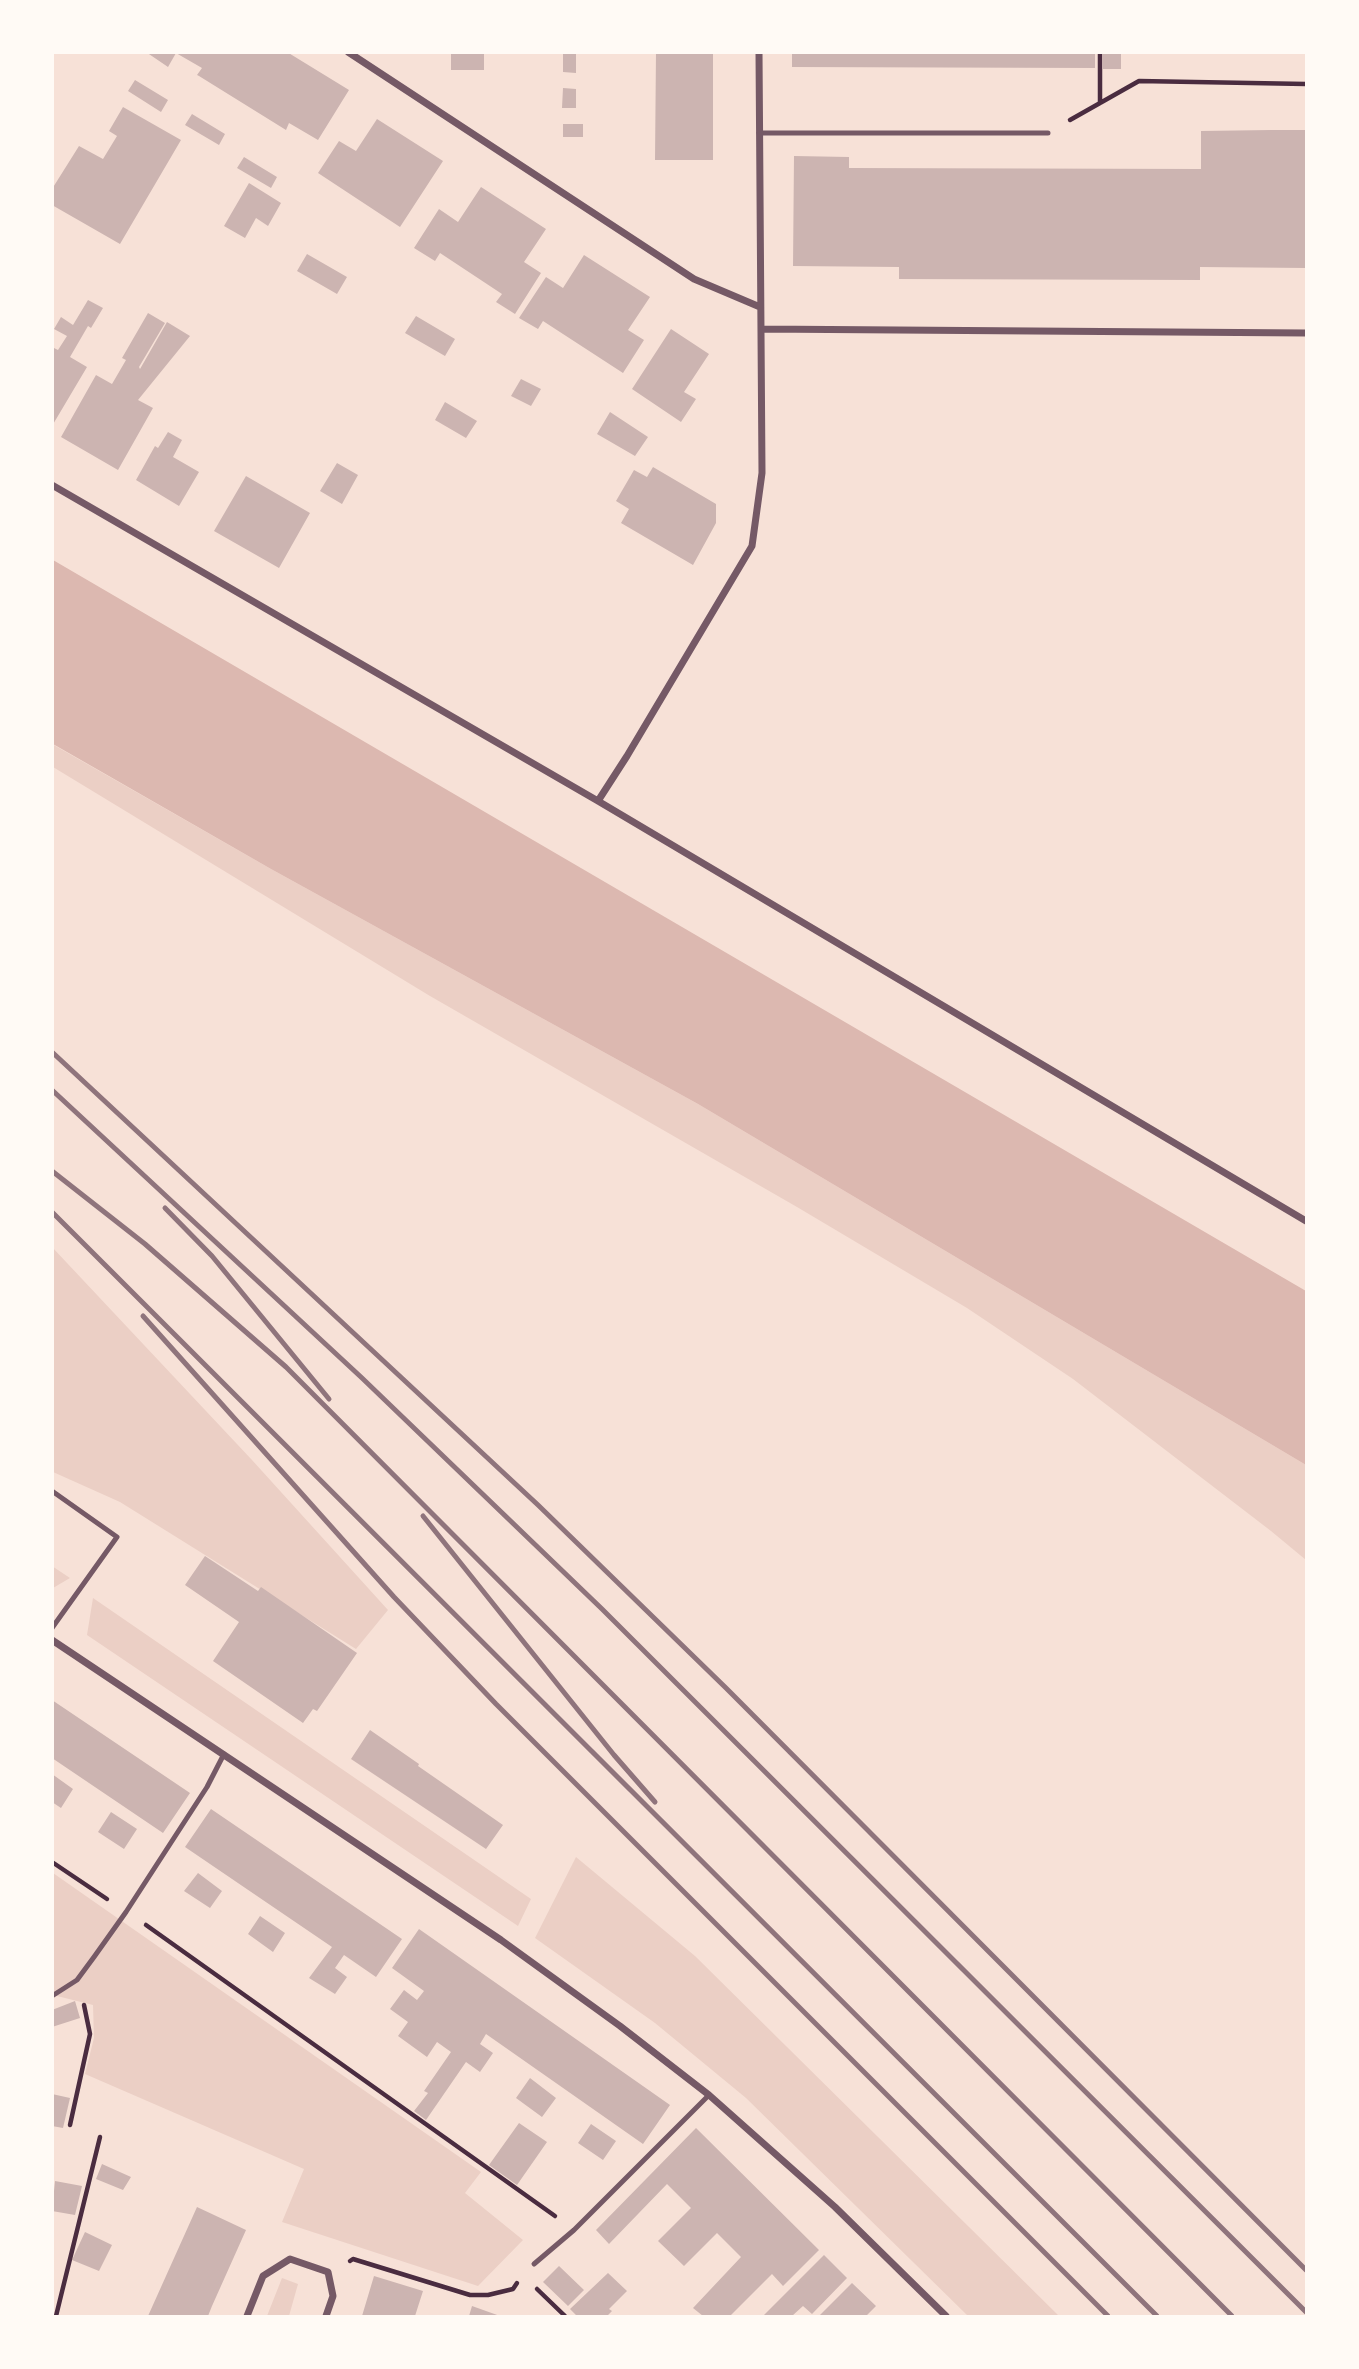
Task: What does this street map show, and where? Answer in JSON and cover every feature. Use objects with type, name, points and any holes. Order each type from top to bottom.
[{"type":"street","points":[[348,52],[694,279],[760,307]]},
{"type":"street","points":[[598,801],[752,546],[762,473],[759,52]]},
{"type":"street","points":[[761,329],[1307,333]]},
{"type":"street","points":[[52,485],[598,801],[1307,1222]]},
{"type":"street","points":[[52,1640],[501,1940],[620,2026],[709,2095],[835,2207],[946,2316]]},
{"type":"street","points":[[247,2316],[263,2276],[290,2259],[328,2272],[333,2296],[326,2316]]},
{"type":"lane","points":[[759,133],[1048,133]]},
{"type":"lane","points":[[52,1492],[117,1537],[52,1628]]},
{"type":"lane","points":[[52,1996],[77,1980],[126,1912],[207,1787],[224,1755]]},
{"type":"lane","points":[[534,2264],[574,2230],[709,2095]]},
{"type":"path","points":[[1100,52],[1100,103]]},
{"type":"path","points":[[1048,133],[1139,80],[1307,84]]},
{"type":"path","points":[[52,1861],[574,2230]]},
{"type":"path","points":[[70,2125],[90,2034],[77,1980]]},
{"type":"path","points":[[56,2316],[100,2137]]},
{"type":"path","points":[[328,2272],[353,2259],[470,2295],[488,2295],[513,2289],[534,2264]]},
{"type":"path","points":[[534,2264],[529,2281],[565,2316]]},
{"type":"shaded area","points":[[53,560],[1306,1291],[1306,1465],[698,1104],[271,869],[53,744]]},
{"type":"shaded area","points":[[52,744],[271,869],[698,1104],[1306,1465],[1306,1560],[1073,1379],[967,1308],[430,996],[53,767]]},
{"type":"shaded area","points":[[52,1247],[388,1610],[356,1649],[120,1502],[53,1472]]},
{"type":"shaded area","points":[[52,1566],[70,1578],[53,1588],[52,1588]]},
{"type":"shaded area","points":[[93,1598],[531,1899],[518,1926],[87,1635]]},
{"type":"shaded area","points":[[576,1857],[695,1956],[1059,2316],[968,2316],[746,2098],[655,2023],[535,1938]]},
{"type":"shaded area","points":[[53,1873],[481,2172],[465,2193],[523,2240],[478,2286],[282,2222],[304,2169],[85,2074],[94,2038],[93,2005],[53,1995]]},
{"type":"shaded area","points":[[282,2278],[298,2284],[289,2316],[267,2316]]},
{"type":"building","points":[[146,52],[287,52],[349,90],[318,140],[289,123],[286,130],[197,75],[202,68],[176,53],[168,67]]},
{"type":"building","points":[[563,52],[576,52],[576,73],[563,72]]},
{"type":"building","points":[[656,52],[713,52],[713,160],[655,160]]},
{"type":"building","points":[[792,52],[1095,52],[1095,68],[792,67]]},
{"type":"building","points":[[1103,52],[1121,52],[1121,69],[1103,69]]},
{"type":"building","points":[[451,53],[484,53],[484,70],[451,70]]},
{"type":"building","points":[[135,80],[168,100],[161,112],[128,91]]},
{"type":"building","points":[[563,88],[576,89],[576,108],[562,108]]},
{"type":"building","points":[[123,107],[181,140],[120,244],[52,205],[52,189],[79,146],[103,159],[117,136],[109,131]]},
{"type":"building","points":[[192,114],[225,134],[219,145],[185,125]]},
{"type":"building","points":[[377,119],[443,161],[400,227],[318,173],[339,141],[356,151]]},
{"type":"building","points":[[563,124],[583,124],[583,137],[563,137]]},
{"type":"building","points":[[1306,130],[1306,268],[1200,267],[1200,280],[899,279],[899,267],[793,266],[794,156],[849,157],[849,168],[1201,169],[1201,131]]},
{"type":"building","points":[[244,157],[277,177],[271,188],[237,168]]},
{"type":"building","points":[[249,183],[281,203],[268,226],[256,218],[245,238],[224,226]]},
{"type":"building","points":[[481,187],[546,229],[524,262],[541,273],[515,314],[496,302],[502,294],[440,253],[435,261],[414,248],[439,209],[458,222]]},
{"type":"building","points":[[307,254],[347,277],[337,294],[297,271]]},
{"type":"building","points":[[584,255],[650,297],[628,330],[644,340],[623,373],[543,321],[538,329],[519,318],[546,277],[563,288]]},
{"type":"building","points":[[88,300],[103,308],[91,328],[88,326],[70,357],[87,367],[52,426],[52,347],[58,350],[67,336],[54,329],[61,317],[73,325]]},
{"type":"building","points":[[148,313],[165,323],[140,369],[167,322],[190,336],[138,400],[153,408],[118,470],[61,437],[96,375],[112,384],[126,360],[122,358]]},
{"type":"building","points":[[416,316],[455,339],[445,356],[405,333]]},
{"type":"building","points":[[671,329],[709,354],[684,392],[696,399],[681,422],[632,389]]},
{"type":"building","points":[[521,379],[541,389],[531,406],[511,396]]},
{"type":"building","points":[[445,402],[477,421],[466,438],[435,420]]},
{"type":"building","points":[[610,412],[648,437],[635,456],[597,434]]},
{"type":"building","points":[[168,432],[182,440],[173,457],[199,472],[179,506],[136,480],[155,446],[158,448]]},
{"type":"building","points":[[337,463],[358,475],[342,504],[320,491]]},
{"type":"building","points":[[653,467],[716,504],[716,523],[693,565],[621,523],[629,509],[616,501],[634,470],[647,477]]},
{"type":"building","points":[[246,476],[310,513],[279,568],[214,531]]},
{"type":"building","points":[[205,1556],[258,1591],[261,1587],[357,1653],[317,1711],[313,1709],[303,1723],[213,1661],[239,1622],[185,1585]]},
{"type":"building","points":[[52,1700],[190,1793],[163,1833],[52,1758]]},
{"type":"building","points":[[370,1730],[503,1825],[486,1849],[351,1759]]},
{"type":"building","points":[[52,1774],[73,1789],[61,1808],[52,1802]]},
{"type":"building","points":[[211,1809],[402,1939],[376,1977],[344,1955],[335,1968],[347,1977],[335,1994],[309,1978],[332,1947],[185,1847]]},
{"type":"building","points":[[111,1812],[137,1829],[124,1849],[98,1832]]},
{"type":"building","points":[[198,1873],[222,1891],[210,1908],[184,1891]]},
{"type":"building","points":[[260,1916],[285,1933],[273,1952],[248,1934]]},
{"type":"building","points":[[419,1929],[670,2105],[643,2144],[486,2034],[480,2044],[493,2053],[480,2072],[466,2062],[426,2120],[414,2111],[428,2093],[424,2091],[451,2052],[437,2042],[427,2057],[398,2036],[408,2022],[390,2009],[404,1990],[417,2000],[424,1991],[392,1968]]},
{"type":"building","points":[[75,2001],[80,2018],[52,2027],[52,2010]]},
{"type":"building","points":[[530,2078],[556,2098],[542,2117],[516,2098]]},
{"type":"building","points":[[52,2094],[70,2098],[63,2128],[52,2126]]},
{"type":"building","points":[[519,2123],[547,2142],[517,2185],[489,2165]]},
{"type":"building","points":[[591,2124],[616,2141],[603,2160],[578,2143]]},
{"type":"building","points":[[696,2128],[819,2250],[783,2286],[772,2274],[731,2315],[733,2316],[703,2316],[693,2308],[741,2257],[717,2233],[684,2266],[658,2241],[691,2208],[667,2184],[609,2244],[596,2230]]},
{"type":"building","points":[[102,2164],[131,2177],[123,2190],[96,2179]]},
{"type":"building","points":[[55,2181],[82,2186],[75,2215],[52,2211]]},
{"type":"building","points":[[197,2207],[246,2230],[208,2316],[148,2316]]},
{"type":"building","points":[[85,2232],[112,2245],[99,2271],[72,2260]]},
{"type":"building","points":[[824,2255],[847,2278],[812,2314],[803,2306],[792,2316],[763,2316]]},
{"type":"building","points":[[559,2266],[584,2290],[568,2306],[543,2282]]},
{"type":"building","points":[[608,2273],[627,2291],[609,2309],[612,2311],[607,2316],[577,2316],[570,2309]]},
{"type":"building","points":[[374,2276],[423,2291],[415,2316],[362,2316]]},
{"type":"building","points":[[852,2283],[876,2306],[866,2316],[819,2316]]},
{"type":"building","points":[[472,2306],[500,2316],[469,2316]]},
{"type":"railway","points":[[52,1052],[538,1505],[726,1688],[1306,2270]]},
{"type":"railway","points":[[52,1090],[362,1378],[602,1609],[1306,2312]]},
{"type":"railway","points":[[52,1171],[145,1244],[286,1367],[1232,2316]]},
{"type":"railway","points":[[165,1208],[212,1256],[329,1399]]},
{"type":"railway","points":[[52,1212],[1157,2316]]},
{"type":"railway","points":[[143,1316],[394,1597],[496,1704],[1108,2316]]},
{"type":"railway","points":[[423,1516],[614,1755],[655,1802]]}]
